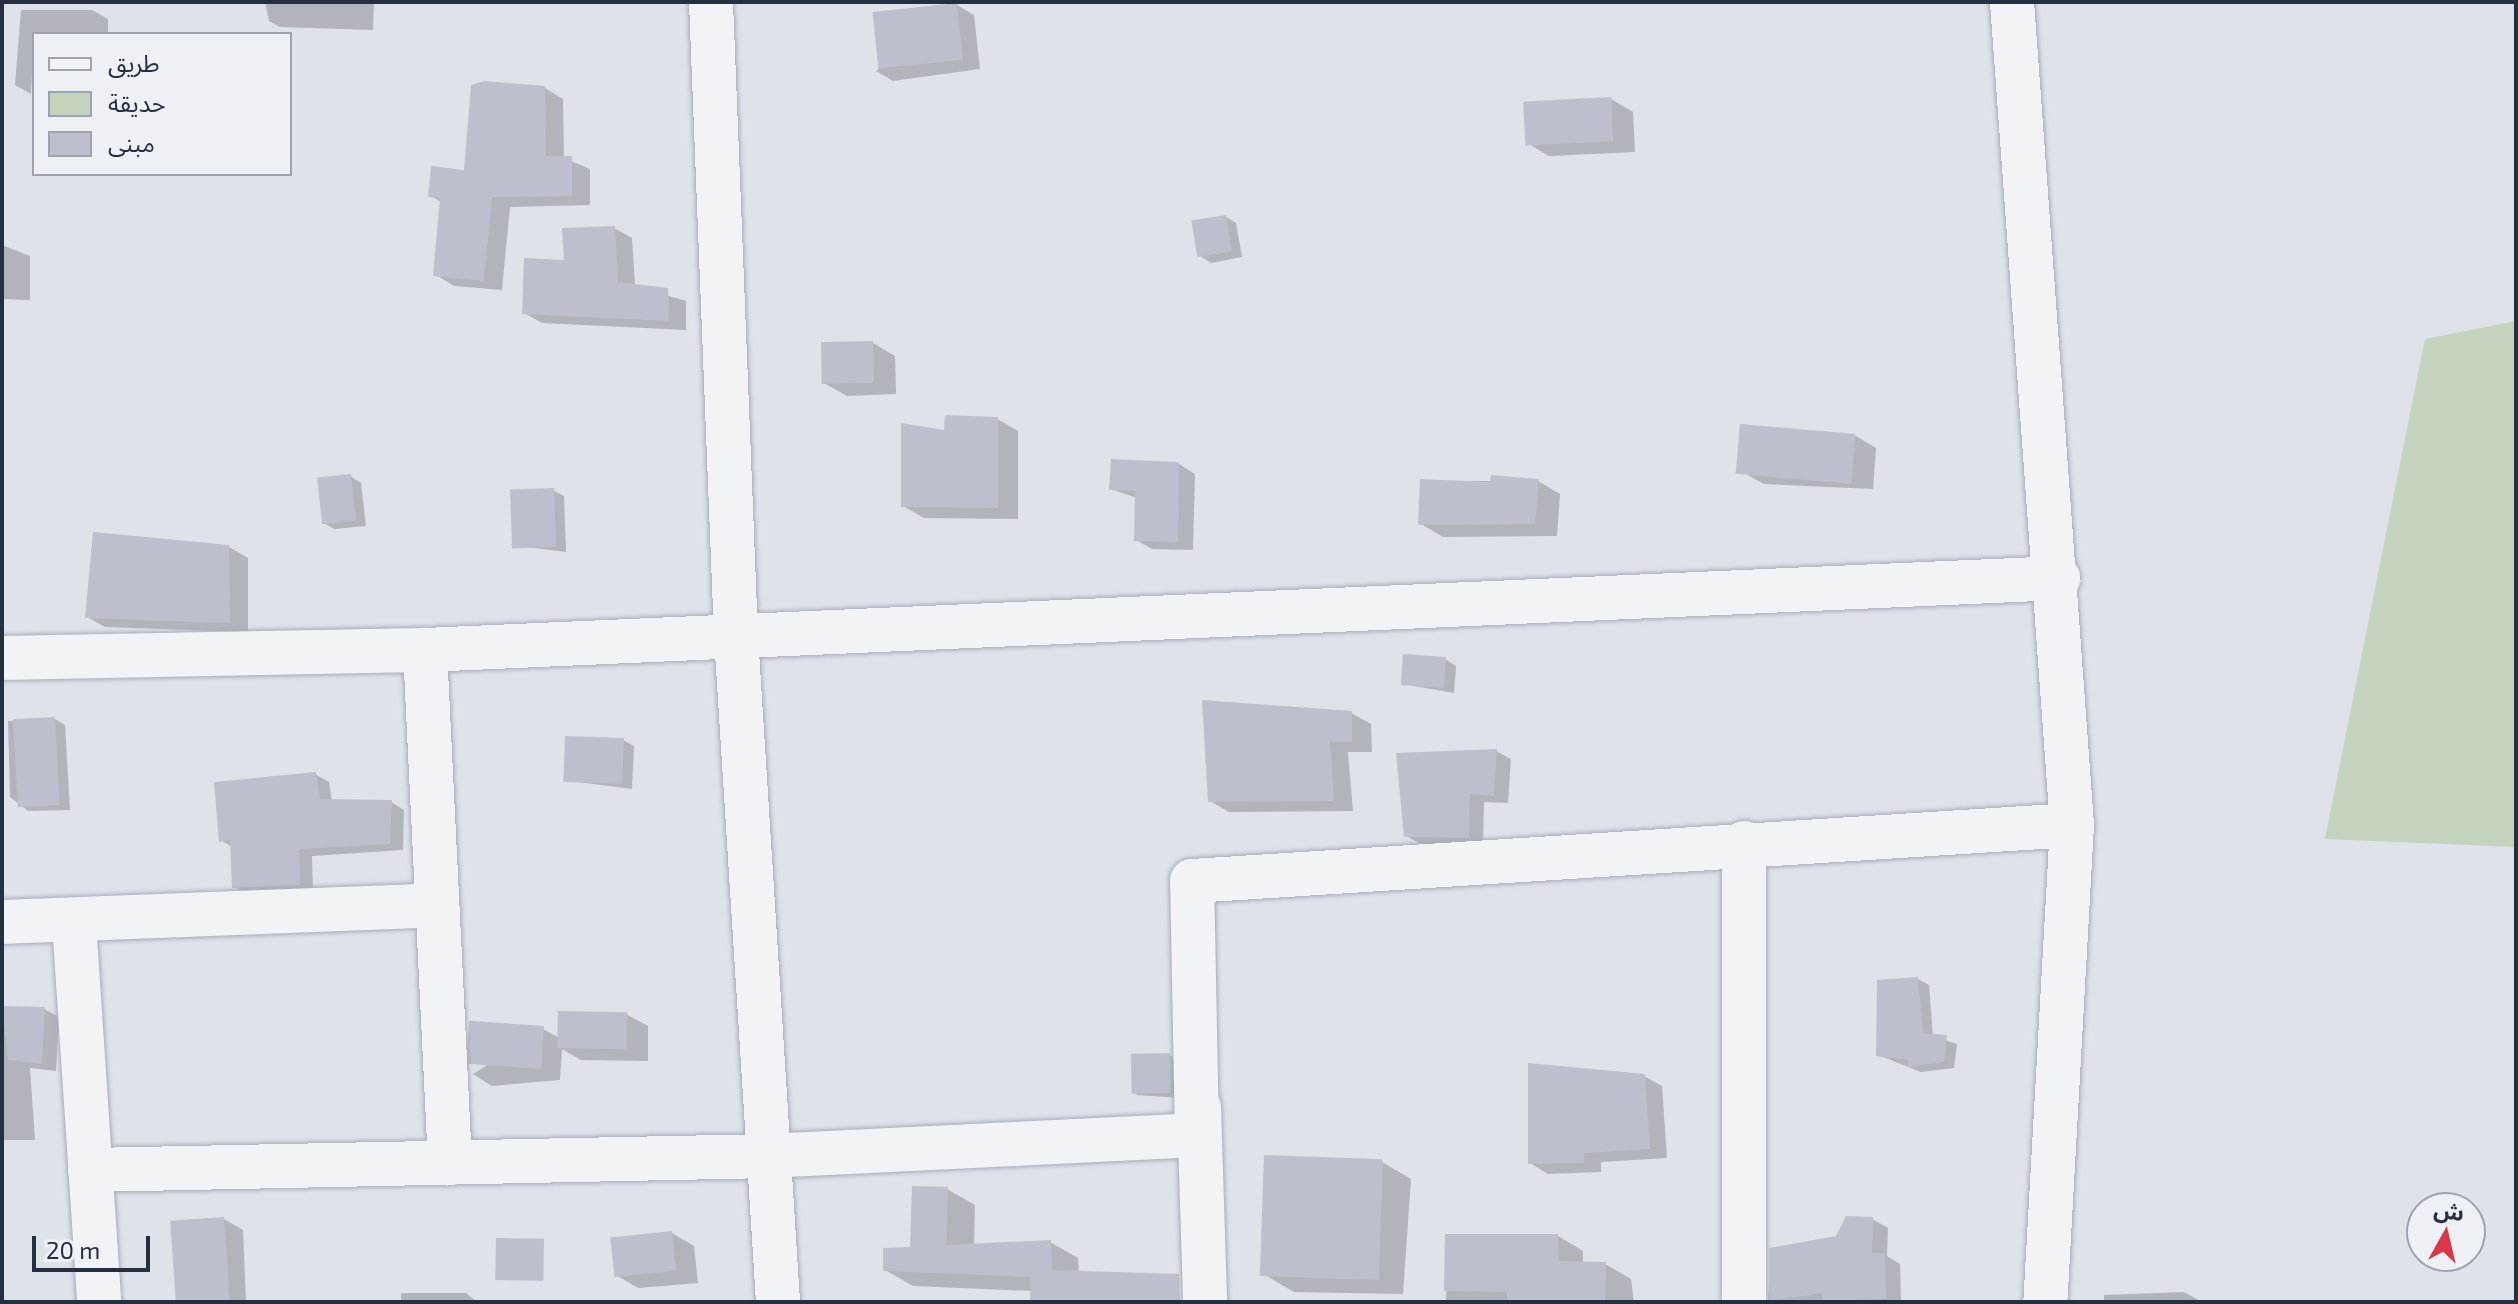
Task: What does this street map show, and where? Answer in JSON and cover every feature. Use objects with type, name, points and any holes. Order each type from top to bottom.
[{"type":"street","points":[[711,2],[736,636],[778,1302]]},
{"type":"street","points":[[2012,2],[2058,578],[2072,825],[2045,1302]]},
{"type":"street","points":[[2,658],[425,650],[2058,578]]},
{"type":"street","points":[[425,650],[450,1163]]},
{"type":"street","points":[[1192,881],[1744,843],[2072,825]]},
{"type":"street","points":[[1744,843],[1744,1302]]},
{"type":"street","points":[[90,1170],[768,1156],[1197,1135],[1192,881]]},
{"type":"street","points":[[1192,881],[1205,1302]]},
{"type":"street","points":[[2,922],[74,922],[437,905]]},
{"type":"street","points":[[74,922],[99,1302]]},
{"type":"green space","points":[[2516,321],[2516,847],[2325,839],[2425,339]]},
{"type":"building","points":[[957,3],[963,60],[878,69],[872,12]]},
{"type":"building","points":[[484,81],[545,86],[546,156],[572,156],[572,196],[492,197],[484,281],[433,276],[440,198],[428,197],[431,166],[464,170],[471,85]]},
{"type":"building","points":[[1611,97],[1613,141],[1525,146],[1523,102]]},
{"type":"building","points":[[1226,215],[1232,252],[1197,257],[1191,220]]},
{"type":"building","points":[[615,226],[618,282],[668,288],[669,321],[522,314],[524,258],[564,260],[562,228]]},
{"type":"building","points":[[873,341],[874,383],[822,384],[821,342]]},
{"type":"building","points":[[945,415],[998,417],[998,508],[901,507],[901,423],[944,430]]},
{"type":"building","points":[[1740,424],[1856,434],[1851,484],[1736,474]]},
{"type":"building","points":[[1111,459],[1179,462],[1178,542],[1134,541],[1135,491],[1109,490]]},
{"type":"building","points":[[351,474],[356,521],[322,524],[317,478]]},
{"type":"building","points":[[1491,475],[1539,479],[1535,524],[1418,525],[1420,479],[1490,482]]},
{"type":"building","points":[[554,488],[556,547],[512,548],[510,490]]},
{"type":"building","points":[[93,532],[229,545],[230,623],[85,618]]},
{"type":"building","points":[[1403,654],[1446,657],[1444,688],[1401,685]]},
{"type":"building","points":[[1202,700],[1352,711],[1352,742],[1330,742],[1334,801],[1208,802]]},
{"type":"building","points":[[55,717],[60,805],[18,807],[13,719]]},
{"type":"building","points":[[565,736],[624,738],[622,784],[563,782]]},
{"type":"building","points":[[1497,749],[1494,796],[1470,794],[1469,838],[1404,837],[1396,753]]},
{"type":"building","points":[[316,772],[320,799],[392,800],[390,844],[299,849],[300,885],[232,888],[230,840],[219,842],[214,782]]},
{"type":"building","points":[[1918,977],[1923,1033],[1947,1035],[1944,1062],[1908,1067],[1908,1060],[1876,1056],[1877,980]]},
{"type":"building","points":[[2,1006],[45,1007],[42,1064],[8,1060]]},
{"type":"building","points":[[558,1011],[627,1012],[626,1049],[557,1048]]},
{"type":"building","points":[[469,1021],[544,1026],[541,1069],[466,1064]]},
{"type":"building","points":[[1170,1053],[1171,1093],[1132,1094],[1131,1054]]},
{"type":"building","points":[[1528,1063],[1645,1074],[1650,1149],[1584,1153],[1584,1163],[1528,1164]]},
{"type":"building","points":[[1264,1155],[1383,1159],[1379,1280],[1260,1276]]},
{"type":"building","points":[[912,1186],[948,1187],[946,1245],[1051,1240],[1052,1270],[1179,1274],[1180,1302],[1030,1302],[1031,1277],[883,1271],[883,1248],[910,1247]]},
{"type":"building","points":[[1846,1216],[1873,1217],[1872,1253],[1885,1253],[1886,1299],[1823,1301],[1822,1293],[1769,1301],[1769,1248],[1836,1236]]},
{"type":"building","points":[[224,1217],[230,1300],[176,1302],[170,1221]]},
{"type":"building","points":[[672,1231],[676,1271],[615,1277],[610,1237]]},
{"type":"building","points":[[1445,1234],[1558,1234],[1559,1261],[1606,1262],[1605,1302],[1507,1302],[1507,1292],[1444,1291]]},
{"type":"building","points":[[496,1238],[544,1239],[543,1281],[495,1280]]}]
